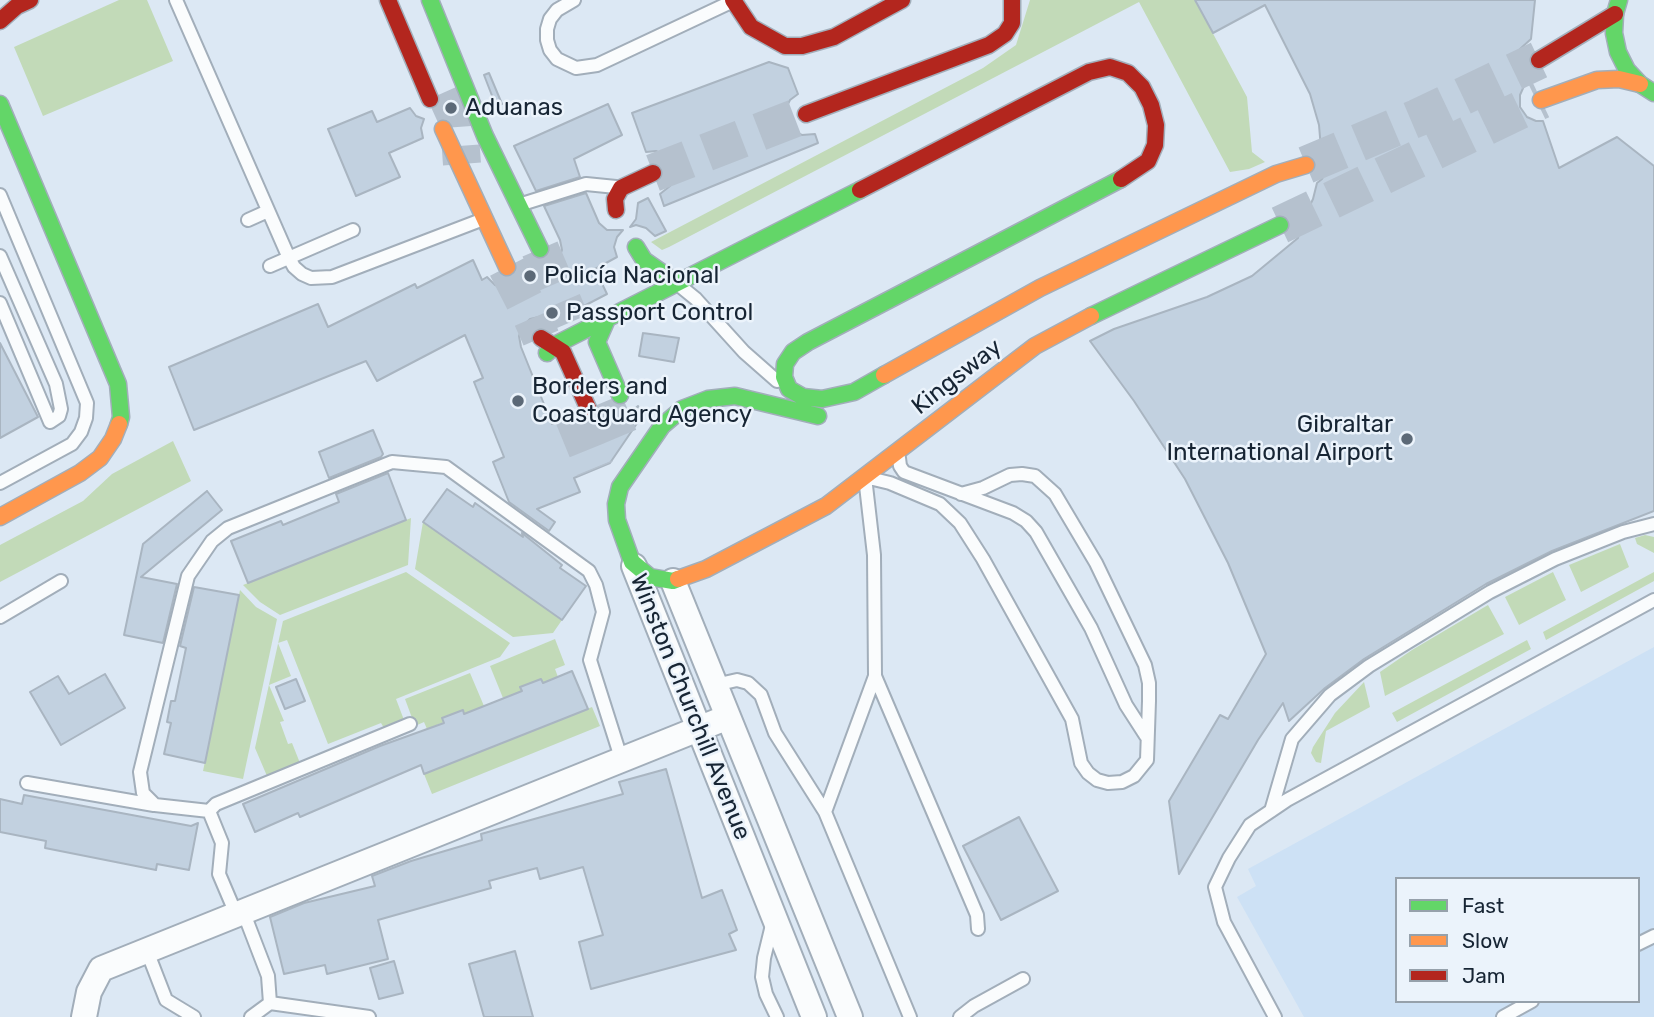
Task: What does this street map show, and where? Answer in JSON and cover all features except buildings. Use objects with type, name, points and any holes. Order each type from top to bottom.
[{"type":"highway","points":[[0,21],[17,6],[30,0]]},
{"type":"highway","points":[[388,0],[430,99]]},
{"type":"highway","points":[[430,0],[482,127],[540,249]]},
{"type":"highway","points":[[733,1],[751,27],[785,46],[802,46],[834,37],[902,0]]},
{"type":"highway","points":[[806,114],[989,45],[1006,34],[1012,23],[1012,0]]},
{"type":"highway","points":[[1539,60],[1617,7]]},
{"type":"highway","points":[[1617,7],[1614,33],[1618,52],[1627,70],[1647,88]]},
{"type":"highway","points":[[547,346],[578,334],[677,284],[1089,72],[1110,68],[1128,73],[1142,87],[1151,105],[1156,125],[1155,145],[1149,161],[1135,172],[808,342],[793,352],[785,364],[783,377],[789,389],[803,397],[821,399],[853,392],[1040,288],[1276,174],[1306,166],[1281,188],[1158,249]]},
{"type":"highway","points":[[1541,100],[1597,80],[1619,79],[1647,88]]},
{"type":"highway","points":[[0,104],[118,384],[121,417],[113,439],[100,458],[80,473],[0,517]]},
{"type":"highway","points":[[443,129],[506,267]]},
{"type":"highway","points":[[616,210],[615,199],[621,188],[653,173]]},
{"type":"highway","name":"Kingsway","points":[[673,581],[706,569],[826,506],[1035,346],[1066,328],[1280,225]]},
{"type":"highway","points":[[636,247],[644,260],[677,284]]},
{"type":"highway","points":[[608,317],[597,342],[621,395]]},
{"type":"highway","points":[[547,346],[557,378]]},
{"type":"highway","points":[[547,346],[564,352],[588,408]]},
{"type":"highway","name":"Winston Churchill Avenue","points":[[632,562],[617,520],[618,480],[642,441],[682,409],[708,399],[735,396],[834,418]]},
{"type":"highway","points":[[604,492],[617,520]]},
{"type":"highway","points":[[632,562],[650,577],[673,581]]},
{"type":"street","name":"Winston Churchill Avenue","points":[[632,562],[814,1017]]},
{"type":"street","name":"Winston Churchill Avenue","points":[[673,581],[850,1017]]},
{"type":"street","points":[[84,1017],[89,992],[101,969],[728,718]]},
{"type":"lane","points":[[574,0],[557,10],[550,19],[547,40],[557,59],[576,68],[597,65],[733,1]]},
{"type":"lane","points":[[178,1],[289,258],[302,274],[322,279],[484,219]]},
{"type":"lane","points":[[518,205],[586,184],[621,188]]},
{"type":"lane","points":[[0,195],[87,403],[81,432],[72,444],[0,483]]},
{"type":"lane","points":[[248,220],[268,211]]},
{"type":"lane","points":[[270,266],[353,230]]},
{"type":"lane","points":[[0,257],[56,384],[61,409],[58,416],[50,422],[0,303]]},
{"type":"lane","points":[[677,284],[696,299],[768,374],[789,389]]},
{"type":"lane","points":[[902,448],[899,458],[904,472],[1013,513],[1027,521],[1036,531],[1091,628],[1126,705],[1146,736]]},
{"type":"lane","points":[[155,805],[143,793],[140,772],[188,576],[212,541],[228,528],[392,462],[446,467],[589,571],[596,584],[603,612],[590,660],[622,761]]},
{"type":"lane","points":[[825,812],[875,676],[874,555],[865,477],[890,483],[940,504],[964,529],[1072,719],[1081,763],[1088,773],[1097,780],[1108,783],[1122,782],[1134,776],[1147,760],[1149,682],[1141,656],[1096,563],[1055,495],[1035,476],[1022,474],[1010,475],[983,488],[961,494]]},
{"type":"lane","points":[[1271,811],[1293,739],[1330,695],[1368,666],[1490,592],[1555,559],[1623,532],[1654,524]]},
{"type":"lane","points":[[0,617],[61,582]]},
{"type":"lane","points":[[1275,1017],[1224,922],[1215,887],[1250,825],[1654,600]]},
{"type":"lane","points":[[875,676],[977,915],[978,929]]},
{"type":"lane","points":[[715,685],[737,680],[748,683],[761,695],[775,733],[825,812],[910,1017]]},
{"type":"lane","points":[[209,811],[216,804],[410,724]]},
{"type":"lane","points":[[27,783],[155,805],[209,811]]},
{"type":"lane","points":[[209,811],[222,842],[219,874],[268,976],[270,1003]]},
{"type":"lane","points":[[774,918],[762,978],[777,1017]]},
{"type":"lane","points":[[147,951],[166,1000],[194,1017]]},
{"type":"lane","points":[[960,1017],[974,1006],[1023,979]]},
{"type":"lane","points":[[251,1017],[270,1003],[369,1017]]},
{"type":"lane","points":[[1503,1017],[1528,1003]]},
{"type":"shaded area","points":[[1654,647],[1654,1017],[1304,1017],[1237,897],[1256,886],[1248,869]]},
{"type":"green space","points":[[119,0],[147,0],[173,61],[43,116],[14,47]]},
{"type":"green space","points":[[1030,0],[1195,0],[1247,97],[1252,152],[1265,162],[1249,169],[1230,172],[1139,2],[669,247],[662,250],[651,242],[983,68],[1016,45]]},
{"type":"green space","points":[[173,441],[191,481],[0,582],[0,545],[83,501],[112,474]]},
{"type":"green space","points":[[411,518],[408,565],[280,615],[260,602],[243,585]]},
{"type":"green space","points":[[423,522],[562,620],[553,633],[513,637],[415,569]]},
{"type":"green space","points":[[1645,535],[1654,537],[1654,553],[1637,544],[1635,538]]},
{"type":"green space","points":[[1620,544],[1629,567],[1581,592],[1569,565]]},
{"type":"green space","points":[[406,572],[510,643],[500,657],[396,699],[404,720],[384,728],[381,723],[328,744],[287,640],[278,643],[283,621]]},
{"type":"green space","points":[[1553,572],[1566,600],[1519,625],[1505,597]]},
{"type":"green space","points":[[1654,572],[1654,581],[1546,640],[1543,632]]},
{"type":"green space","points":[[240,590],[256,607],[277,619],[243,779],[203,771]]},
{"type":"green space","points":[[1488,605],[1504,634],[1385,696],[1380,672]]},
{"type":"green space","points":[[555,639],[565,665],[555,669],[558,677],[543,683],[541,679],[521,687],[522,691],[503,698],[490,666]]},
{"type":"green space","points":[[1527,640],[1531,649],[1397,722],[1392,713]]},
{"type":"green space","points":[[278,643],[291,676],[269,685],[284,721],[280,722],[288,744],[292,743],[300,763],[267,776],[255,748]]},
{"type":"green space","points":[[470,673],[484,706],[464,714],[463,711],[442,718],[444,722],[427,729],[424,722],[415,726],[405,699]]},
{"type":"green space","points":[[1364,682],[1370,707],[1326,731],[1321,763],[1316,762],[1311,753],[1313,747],[1335,713]]},
{"type":"green space","points":[[592,707],[600,726],[432,794],[424,774]]},
{"type":"tunnel","points":[[1306,165],[1417,118],[1539,60]]},
{"type":"tunnel","points":[[445,92],[459,123],[462,164]]},
{"type":"tunnel","points":[[1280,225],[1541,100]]},
{"type":"tunnel","points":[[653,173],[806,114]]},
{"type":"tunnel","points":[[540,249],[571,322]]},
{"type":"tunnel","points":[[507,267],[541,338]]},
{"type":"tunnel","points":[[604,402],[625,452]]},
{"type":"tunnel","points":[[573,415],[595,469]]},
{"type":"traffic: fast","points":[[430,0],[485,136],[540,249]]},
{"type":"traffic: fast","points":[[1619,0],[1614,33],[1618,52],[1627,70],[1640,84],[1654,93]]},
{"type":"traffic: fast","points":[[0,104],[118,384],[121,417],[119,424]]},
{"type":"traffic: fast","points":[[884,375],[854,392],[822,399],[803,397],[789,389],[784,377],[785,364],[793,352],[808,342],[1121,179]]},
{"type":"traffic: fast","points":[[547,353],[553,346],[860,190]]},
{"type":"traffic: fast","points":[[1091,316],[1280,225]]},
{"type":"traffic: fast","points":[[636,247],[644,260],[677,283]]},
{"type":"traffic: fast","points":[[608,317],[597,342],[620,395]]},
{"type":"traffic: fast","points":[[678,579],[673,581],[650,577],[632,562],[617,520],[616,504],[620,487],[662,426],[682,409],[708,399],[735,396],[818,416]]},
{"type":"traffic: slow","points":[[1541,100],[1597,80],[1619,79],[1640,84]]},
{"type":"traffic: slow","points":[[443,129],[507,267]]},
{"type":"traffic: slow","points":[[884,375],[1040,288],[1276,174],[1306,165]]},
{"type":"traffic: slow","points":[[678,579],[706,569],[826,506],[1035,346],[1091,316]]},
{"type":"traffic: slow","points":[[0,517],[80,473],[100,458],[119,424]]},
{"type":"traffic: jam","points":[[0,21],[17,6],[30,0]]},
{"type":"traffic: jam","points":[[388,0],[430,99]]},
{"type":"traffic: jam","points":[[733,0],[751,27],[785,46],[802,46],[834,37],[902,0]]},
{"type":"traffic: jam","points":[[806,114],[989,45],[1005,34],[1012,23],[1012,0]]},
{"type":"traffic: jam","points":[[1539,60],[1615,14]]},
{"type":"traffic: jam","points":[[860,190],[1089,72],[1110,67],[1128,73],[1142,87],[1151,105],[1156,125],[1155,145],[1148,161],[1121,179]]},
{"type":"traffic: jam","points":[[616,210],[615,199],[621,188],[653,173]]},
{"type":"traffic: jam","points":[[541,338],[563,352],[588,408]]},
{"type":"place","name":"Aduanas","points":[[451,108]]},
{"type":"place","name":"Policía Nacional","points":[[530,276]]},
{"type":"place","name":"Passport Control","points":[[552,313]]},
{"type":"place","name":"Borders and Coastguard Agency","points":[[518,401]]},
{"type":"place","name":"Gibraltar International Airport","points":[[1407,439]]}]
